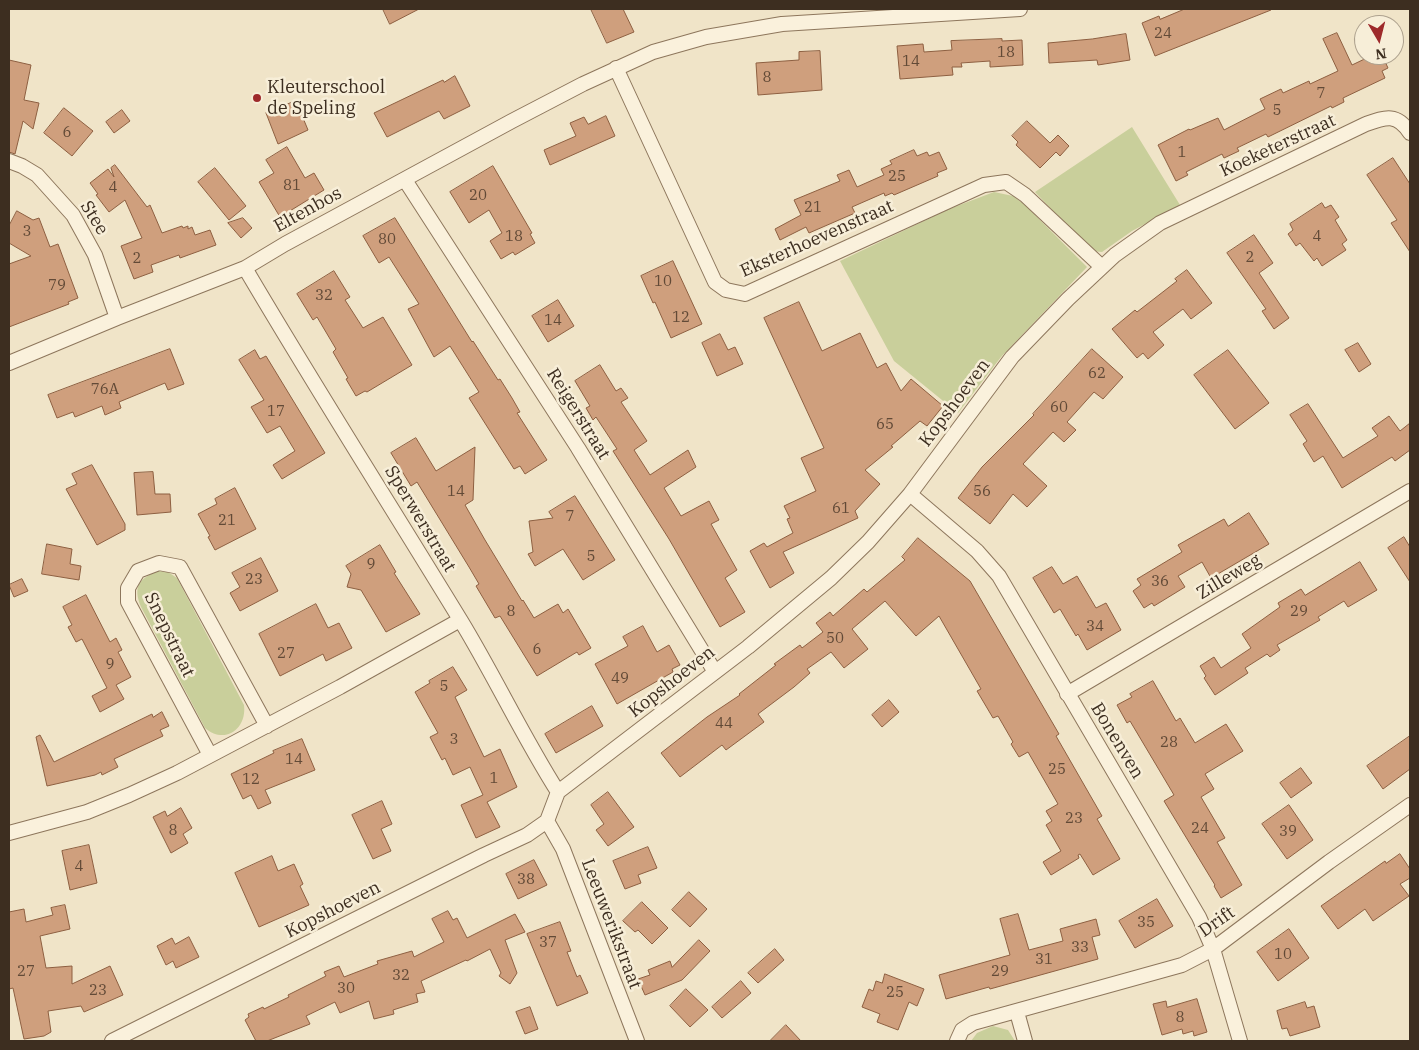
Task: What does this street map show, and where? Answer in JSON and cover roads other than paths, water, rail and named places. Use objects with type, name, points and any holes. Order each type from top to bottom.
[{"type":"street","name":"Eltenbos","points":[[9,363],[245,268],[293,239],[528,113],[616,68],[653,52],[706,37],[782,24],[1020,9]]},
{"type":"street","name":"Eksterhoevenstraat","points":[[616,68],[715,282],[726,290],[745,294],[984,185],[1006,182],[1025,195],[1102,267]]},
{"type":"street","name":"Koeketerstraat","points":[[1160,223],[1366,124],[1385,118],[1396,119],[1405,125],[1410,133]]},
{"type":"street","name":"Stee","points":[[9,161],[37,175],[74,215],[95,255],[117,318]]},
{"type":"street","name":"Reigerstraat","points":[[405,180],[578,448],[715,672]]},
{"type":"street","name":"Kopshoeven","points":[[558,792],[715,672],[831,578],[868,542],[910,494],[1012,358],[1068,299],[1102,267],[1139,237],[1160,223]]},
{"type":"street","name":"Sperwerstraat","points":[[245,268],[460,620],[518,721],[541,766],[558,792]]},
{"type":"street","name":"Zilleweg","points":[[1067,694],[1410,491]]},
{"type":"street","name":"Bonenven","points":[[910,494],[977,551],[999,576],[1199,917],[1213,950],[1240,1041]]},
{"type":"street","name":"Snepstraat","points":[[210,756],[128,602],[128,588],[138,571],[159,563],[180,567],[267,726]]},
{"type":"street","points":[[9,832],[95,808],[145,788],[267,726],[460,620]]},
{"type":"street","points":[[547,821],[558,792]]},
{"type":"street","name":"Drift","points":[[957,1041],[962,1030],[973,1023],[1182,964],[1213,950],[1329,862],[1408,811]]},
{"type":"street","name":"Kopshoeven","points":[[112,1041],[467,863],[527,835],[547,821]]},
{"type":"street","name":"Leeuwerikstraat","points":[[547,821],[563,849],[637,1041]]},
{"type":"street","points":[[1017,1012],[1025,1041]]},
{"type":"place","name":"Kleuterschool de Speling","points":[[257,98]]}]
